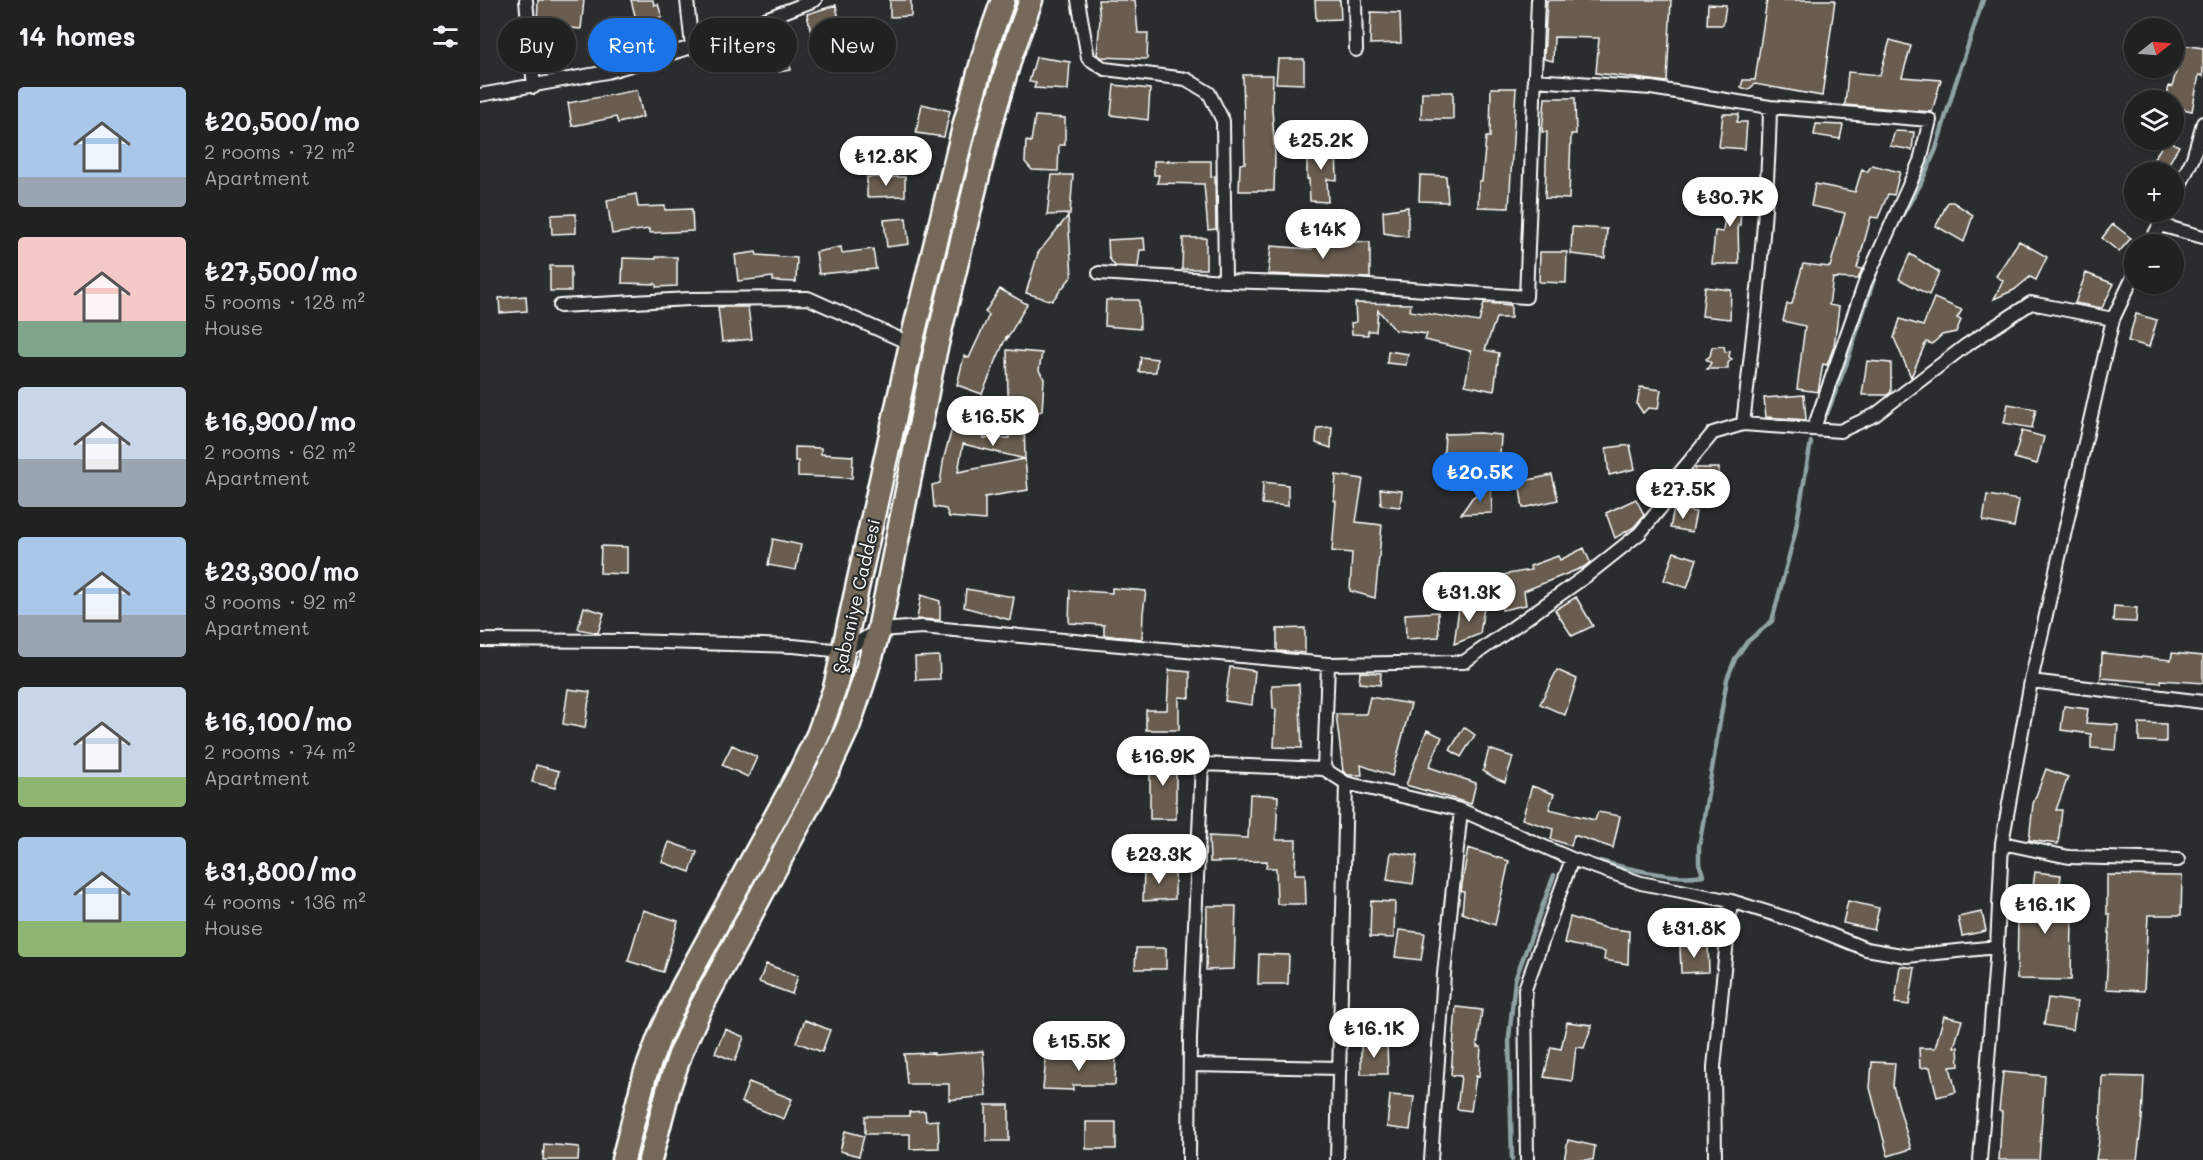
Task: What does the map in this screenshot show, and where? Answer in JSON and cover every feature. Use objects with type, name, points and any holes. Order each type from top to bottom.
[{"type":"highway","name":"Şabaniye Caddesi","points":[[623,1160],[645,1075],[659,1038],[683,986],[797,778],[818,735],[835,688],[911,344],[965,123],[986,48],[1003,0]]},
{"type":"highway","points":[[650,1160],[669,1087],[682,1049],[718,974],[829,768],[848,726],[879,630],[935,352],[990,126],[1011,55],[1031,0]]},
{"type":"street","points":[[526,0],[534,87]]},
{"type":"street","points":[[687,0],[689,19]]},
{"type":"street","points":[[768,18],[815,0]]},
{"type":"street","points":[[1078,0],[1088,58],[1105,69],[1186,79],[1209,93],[1223,121],[1225,281]]},
{"type":"street","points":[[1355,0],[1356,50]]},
{"type":"street","points":[[1098,273],[1225,281],[1354,285],[1526,297],[1538,0]]},
{"type":"street","points":[[480,95],[607,72],[689,48]]},
{"type":"street","points":[[1534,80],[1651,88],[1770,107],[1930,120],[1920,161],[1865,283],[1814,428]]},
{"type":"street","points":[[1743,424],[1768,174],[1770,107]]},
{"type":"street","points":[[2184,176],[2193,158],[2203,123]]},
{"type":"street","points":[[2155,234],[2161,222]]},
{"type":"street","points":[[2160,225],[2203,237]]},
{"type":"street","points":[[1980,1160],[1997,946],[2002,843],[2031,681],[2113,319],[2125,294]]},
{"type":"street","points":[[560,306],[689,299],[808,298],[911,344]]},
{"type":"street","points":[[480,640],[770,645],[843,651],[879,630],[922,627],[1328,664],[1464,662],[1586,576],[1640,533],[1675,490],[1677,475],[1713,433],[1743,424],[1840,431],[1875,415],[1965,346],[2031,303],[2113,319]]},
{"type":"street","points":[[1324,769],[1328,664]]},
{"type":"street","points":[[2031,681],[2203,702]]},
{"type":"street","points":[[1189,1160],[1202,764],[1324,769],[1346,783],[1461,810],[1572,859],[1641,883],[1731,901],[1799,922],[1866,949],[1907,956],[1997,946]]},
{"type":"street","points":[[1337,1160],[1346,783]]},
{"type":"street","points":[[1431,1160],[1444,974],[1461,810]]},
{"type":"street","points":[[2002,843],[2069,857],[2178,860]]},
{"type":"street","points":[[1527,1160],[1525,989],[1572,859]]},
{"type":"street","points":[[1715,1160],[1714,1067],[1731,901]]},
{"type":"street","points":[[1191,1065],[1340,1068]]},
{"type":"building","points":[[538,0],[584,0],[581,29],[576,29],[576,18],[537,18]]},
{"type":"building","points":[[631,0],[653,0],[654,5],[658,4],[662,17],[636,18]]},
{"type":"building","points":[[890,0],[911,0],[911,16],[890,17]]},
{"type":"building","points":[[1098,0],[1135,0],[1138,33],[1148,33],[1147,59],[1101,57],[1097,54],[1100,20]]},
{"type":"building","points":[[1315,0],[1340,0],[1341,19],[1316,20]]},
{"type":"building","points":[[1547,0],[1671,0],[1667,82],[1596,73],[1599,38],[1554,37],[1553,61],[1544,59]]},
{"type":"building","points":[[1767,0],[1835,0],[1822,96],[1755,84],[1748,90],[1741,87],[1743,80],[1755,80]]},
{"type":"building","points":[[1708,4],[1726,5],[1723,25],[1707,25]]},
{"type":"building","points":[[836,5],[839,18],[809,18],[809,23],[807,14]]},
{"type":"building","points":[[1371,12],[1400,13],[1401,43],[1370,44]]},
{"type":"building","points":[[1890,40],[1911,46],[1902,77],[1941,80],[1932,112],[1845,105],[1848,72],[1880,75]]},
{"type":"building","points":[[2184,45],[2203,48],[2203,76],[2199,75],[2192,111],[2184,109],[2184,90],[2168,90],[2169,86],[2172,87],[2174,78],[2184,78]]},
{"type":"building","points":[[1036,57],[1070,62],[1068,90],[1034,88],[1036,83],[1029,82]]},
{"type":"building","points":[[1278,59],[1304,59],[1304,84],[1276,83]]},
{"type":"building","points":[[1243,75],[1273,75],[1274,191],[1239,191],[1240,164],[1245,163]]},
{"type":"building","points":[[1114,85],[1150,89],[1148,120],[1111,115]]},
{"type":"building","points":[[1491,88],[1516,88],[1509,208],[1478,207],[1479,181],[1482,181],[1486,137],[1490,137]]},
{"type":"building","points":[[637,90],[643,117],[618,123],[616,117],[572,126],[568,103]]},
{"type":"building","points":[[1422,92],[1453,92],[1453,119],[1421,119]]},
{"type":"building","points":[[1545,98],[1575,98],[1576,134],[1571,134],[1569,199],[1545,198],[1547,132],[1542,132]]},
{"type":"building","points":[[922,104],[950,111],[944,137],[916,133]]},
{"type":"building","points":[[1723,114],[1739,114],[1737,122],[1747,122],[1745,149],[1719,147]]},
{"type":"building","points":[[1035,116],[1065,118],[1065,145],[1059,145],[1058,171],[1032,170],[1025,162],[1026,141],[1031,142]]},
{"type":"building","points":[[1816,124],[1843,125],[1840,139],[1814,135]]},
{"type":"building","points":[[1895,131],[1914,132],[1912,150],[1890,146]]},
{"type":"building","points":[[1307,145],[1336,147],[1337,180],[1327,179],[1328,202],[1310,201],[1309,179],[1307,179]]},
{"type":"building","points":[[2159,150],[2177,150],[2170,162],[2152,162]]},
{"type":"building","points":[[1154,161],[1211,161],[1211,177],[1215,176],[1216,229],[1208,230],[1204,184],[1157,183],[1159,175],[1154,175]]},
{"type":"building","points":[[1872,165],[1900,172],[1894,195],[1888,194],[1878,218],[1871,217],[1857,268],[1862,269],[1858,279],[1833,278],[1829,305],[1839,307],[1834,346],[1827,365],[1823,364],[1818,392],[1797,389],[1805,326],[1783,321],[1787,304],[1792,304],[1803,264],[1830,267],[1845,213],[1811,206],[1815,184],[1855,192],[1862,169],[1867,172]]},
{"type":"building","points":[[1052,175],[1073,175],[1070,214],[1047,215]]},
{"type":"building","points":[[1420,175],[1446,176],[1448,202],[1419,201]]},
{"type":"building","points":[[867,177],[905,177],[905,196],[867,197]]},
{"type":"building","points":[[1729,180],[1743,180],[1740,225],[1738,225],[1739,264],[1712,264],[1715,231],[1723,232]]},
{"type":"building","points":[[636,194],[638,207],[665,206],[665,210],[692,209],[693,231],[649,233],[649,229],[612,234],[607,200]]},
{"type":"building","points":[[1948,202],[1953,202],[1973,215],[1964,242],[1936,226]]},
{"type":"building","points":[[1408,207],[1408,237],[1384,233],[1383,211]]},
{"type":"building","points":[[576,214],[576,233],[552,234],[551,215]]},
{"type":"building","points":[[1068,216],[1072,276],[1052,301],[1026,293],[1038,253]]},
{"type":"building","points":[[906,218],[909,244],[887,247],[884,220]]},
{"type":"building","points":[[2113,224],[2126,234],[2124,234],[2124,246],[2119,252],[2102,238]]},
{"type":"building","points":[[1572,227],[1607,229],[1605,258],[1571,254]]},
{"type":"building","points":[[1144,238],[1145,250],[1140,250],[1138,267],[1115,266],[1109,258],[1108,240]]},
{"type":"building","points":[[1183,238],[1206,238],[1206,269],[1182,269]]},
{"type":"building","points":[[1312,240],[1370,242],[1370,278],[1268,274],[1271,246],[1312,249]]},
{"type":"building","points":[[2019,241],[2047,257],[2036,280],[2030,277],[2014,290],[1994,299],[2003,281],[1996,276]]},
{"type":"building","points":[[841,247],[842,253],[873,249],[876,269],[819,274],[816,252]]},
{"type":"building","points":[[756,252],[757,255],[797,258],[796,282],[773,281],[773,277],[738,281],[735,255]]},
{"type":"building","points":[[1540,252],[1567,252],[1566,283],[1539,282]]},
{"type":"building","points":[[1910,254],[1939,272],[1929,295],[1899,279]]},
{"type":"building","points":[[656,257],[677,257],[677,286],[656,287],[656,284],[622,283],[623,258],[656,259]]},
{"type":"building","points":[[550,266],[571,266],[571,291],[550,291]]},
{"type":"building","points":[[2086,273],[2114,284],[2102,308],[2075,303]]},
{"type":"building","points":[[1705,287],[1731,290],[1730,319],[1702,316]]},
{"type":"building","points":[[1000,289],[1027,304],[1007,339],[1007,335],[982,394],[957,385],[964,356],[969,358],[989,315],[985,312]]},
{"type":"building","points":[[526,296],[527,311],[500,313],[499,298]]},
{"type":"building","points":[[1934,298],[1962,310],[1957,318],[1961,320],[1956,332],[1942,335],[1932,344],[1926,342],[1911,377],[1894,338],[1900,319],[1923,326]]},
{"type":"building","points":[[1106,300],[1139,300],[1140,329],[1105,326]]},
{"type":"building","points":[[1355,303],[1411,304],[1410,311],[1479,322],[1484,303],[1511,305],[1511,318],[1496,318],[1485,350],[1499,353],[1494,391],[1465,385],[1471,351],[1425,340],[1427,334],[1395,330],[1378,310],[1376,331],[1368,331],[1368,335],[1352,334],[1351,323],[1356,322]]},
{"type":"building","points":[[718,307],[748,307],[752,339],[722,342]]},
{"type":"building","points":[[2136,314],[2157,320],[2149,347],[2128,341]]},
{"type":"building","points":[[1724,346],[1725,352],[1730,351],[1729,357],[1732,359],[1728,363],[1728,369],[1707,369],[1711,363],[1706,359],[1710,356],[1712,347]]},
{"type":"building","points":[[1007,350],[1042,353],[1039,370],[1044,379],[1042,411],[1024,417],[1028,490],[985,497],[985,520],[949,517],[946,509],[934,507],[932,485],[940,483],[953,425],[983,432],[984,438],[1009,438]],"holes":[[[963,444],[1025,459],[958,472]]]},
{"type":"building","points":[[1388,351],[1408,354],[1406,365],[1387,363]]},
{"type":"building","points":[[1141,357],[1157,359],[1156,372],[1139,372]]},
{"type":"building","points":[[1867,361],[1891,363],[1891,392],[1887,395],[1862,395]]},
{"type":"building","points":[[1640,387],[1661,390],[1658,409],[1648,408],[1643,413],[1637,404]]},
{"type":"building","points":[[1804,395],[1806,420],[1766,417],[1764,398]]},
{"type":"building","points":[[2008,404],[2036,409],[2032,428],[2004,423]]},
{"type":"building","points":[[1332,427],[1331,448],[1316,443],[1317,428]]},
{"type":"building","points":[[2022,431],[2044,437],[2037,464],[2014,458]]},
{"type":"building","points":[[1445,434],[1501,435],[1500,455],[1492,455],[1491,467],[1443,466]]},
{"type":"building","points":[[1630,445],[1635,469],[1609,475],[1606,448]]},
{"type":"building","points":[[795,447],[821,448],[821,454],[853,456],[852,478],[798,476]]},
{"type":"building","points":[[1695,468],[1719,468],[1719,500],[1696,500],[1696,487],[1713,487],[1695,480]]},
{"type":"building","points":[[1336,475],[1363,479],[1356,522],[1382,525],[1375,598],[1350,591],[1352,553],[1332,551]]},
{"type":"building","points":[[1552,475],[1558,500],[1523,508],[1519,482]]},
{"type":"building","points":[[1263,482],[1288,485],[1288,506],[1262,504]]},
{"type":"building","points":[[1491,483],[1492,513],[1461,514],[1472,498]]},
{"type":"building","points":[[1380,489],[1402,491],[1400,507],[1381,505]]},
{"type":"building","points":[[1987,495],[2019,500],[2014,527],[1983,521]]},
{"type":"building","points":[[1636,499],[1644,515],[1634,527],[1615,538],[1606,513]]},
{"type":"building","points":[[1674,508],[1696,512],[1692,532],[1670,528]]},
{"type":"building","points":[[773,539],[801,545],[796,570],[768,565]]},
{"type":"building","points":[[601,546],[627,547],[627,574],[600,573]]},
{"type":"building","points":[[1584,548],[1590,562],[1584,567],[1524,591],[1526,605],[1502,610],[1496,576],[1531,570],[1530,566],[1558,556],[1560,560]]},
{"type":"building","points":[[1674,552],[1697,559],[1687,588],[1664,580]]},
{"type":"building","points":[[1112,588],[1146,591],[1142,639],[1104,635],[1104,625],[1069,623],[1070,590],[1112,593]]},
{"type":"building","points":[[966,589],[1014,597],[1010,620],[964,607]]},
{"type":"building","points":[[921,595],[940,601],[940,620],[917,619]]},
{"type":"building","points":[[1576,597],[1593,626],[1572,636],[1555,610]]},
{"type":"building","points":[[1467,605],[1484,607],[1480,634],[1454,644],[1459,608]]},
{"type":"building","points":[[2114,606],[2137,608],[2136,622],[2113,621]]},
{"type":"building","points":[[584,607],[604,613],[598,633],[578,629]]},
{"type":"building","points":[[1438,612],[1439,637],[1406,639],[1405,614]]},
{"type":"building","points":[[1305,628],[1305,653],[1277,651],[1277,629]]},
{"type":"building","points":[[2102,653],[2171,660],[2172,653],[2203,656],[2203,683],[2161,680],[2161,683],[2101,678]]},
{"type":"building","points":[[939,656],[940,679],[916,680],[915,657]]},
{"type":"building","points":[[1230,667],[1255,671],[1252,705],[1225,701]]},
{"type":"building","points":[[1169,670],[1190,672],[1190,698],[1179,697],[1179,730],[1146,730],[1146,710],[1167,710]]},
{"type":"building","points":[[1557,670],[1577,679],[1565,715],[1540,704]]},
{"type":"building","points":[[1360,672],[1381,673],[1380,685],[1359,683]]},
{"type":"building","points":[[1299,684],[1302,748],[1274,747],[1276,709],[1273,709],[1272,685]]},
{"type":"building","points":[[568,689],[590,692],[585,728],[563,724]]},
{"type":"building","points":[[1370,697],[1411,704],[1392,776],[1361,765],[1362,775],[1348,775],[1343,771],[1336,714],[1366,714]]},
{"type":"building","points":[[2064,706],[2088,709],[2086,723],[2118,725],[2116,750],[2091,748],[2091,734],[2061,730]]},
{"type":"building","points":[[2139,723],[2166,724],[2166,742],[2139,741]]},
{"type":"building","points":[[1464,727],[1475,735],[1461,757],[1450,750]]},
{"type":"building","points":[[1427,730],[1442,737],[1429,767],[1476,783],[1471,804],[1406,785]]},
{"type":"building","points":[[732,745],[757,757],[748,777],[722,765]]},
{"type":"building","points":[[1489,749],[1513,757],[1505,782],[1483,771]]},
{"type":"building","points":[[1150,755],[1176,755],[1176,819],[1150,819]]},
{"type":"building","points":[[536,765],[559,771],[555,788],[532,782]]},
{"type":"building","points":[[2046,769],[2068,777],[2056,810],[2062,810],[2058,844],[2029,840],[2033,804]]},
{"type":"building","points":[[1532,786],[1554,794],[1549,809],[1595,820],[1598,812],[1620,816],[1613,848],[1574,835],[1571,846],[1551,839],[1553,829],[1522,819]]},
{"type":"building","points":[[1250,794],[1278,796],[1276,840],[1296,840],[1295,874],[1305,874],[1306,904],[1277,904],[1276,868],[1266,868],[1267,861],[1210,862],[1209,836],[1248,838]]},
{"type":"building","points":[[669,842],[697,852],[690,872],[662,862]]},
{"type":"building","points":[[1468,848],[1509,861],[1495,925],[1462,913],[1464,892],[1461,891]]},
{"type":"building","points":[[1391,852],[1417,856],[1413,884],[1387,880]]},
{"type":"building","points":[[1175,868],[1175,899],[1143,901],[1144,870]]},
{"type":"building","points":[[2035,872],[2061,875],[2056,919],[2072,919],[2071,980],[2017,979],[2018,918],[2029,918]]},
{"type":"building","points":[[2107,875],[2182,876],[2181,915],[2148,915],[2144,991],[2106,989],[2110,914],[2107,914]]},
{"type":"building","points":[[1371,901],[1395,902],[1394,938],[1370,937]]},
{"type":"building","points":[[1848,901],[1879,908],[1874,930],[1843,923]]},
{"type":"building","points":[[1207,906],[1236,906],[1234,969],[1206,970]]},
{"type":"building","points":[[643,910],[678,921],[663,972],[628,961]]},
{"type":"building","points":[[1982,912],[1986,931],[1962,936],[1958,917]]},
{"type":"building","points":[[1570,917],[1605,928],[1629,931],[1628,964],[1604,960],[1605,952],[1564,943]]},
{"type":"building","points":[[1399,930],[1425,933],[1421,960],[1395,957]]},
{"type":"building","points":[[1708,945],[1709,972],[1681,973],[1680,946]]},
{"type":"building","points":[[1136,948],[1166,948],[1166,969],[1135,969]]},
{"type":"building","points":[[1259,954],[1289,955],[1288,984],[1258,984]]},
{"type":"building","points":[[766,964],[798,976],[792,994],[759,982]]},
{"type":"building","points":[[1900,966],[1915,968],[1909,1005],[1895,1003]]},
{"type":"building","points":[[2048,998],[2077,1002],[2073,1030],[2044,1025]]},
{"type":"building","points":[[1456,1007],[1482,1010],[1477,1047],[1481,1047],[1479,1077],[1476,1076],[1471,1111],[1457,1109],[1461,1076],[1451,1075]]},
{"type":"building","points":[[1944,1016],[1962,1020],[1954,1047],[1958,1047],[1959,1066],[1950,1067],[1956,1092],[1937,1097],[1930,1067],[1920,1068],[1919,1048],[1935,1048]]},
{"type":"building","points":[[805,1020],[830,1030],[822,1052],[796,1042]]},
{"type":"building","points":[[1567,1022],[1592,1025],[1584,1048],[1576,1047],[1572,1081],[1544,1077],[1551,1047],[1561,1049]]},
{"type":"building","points":[[725,1029],[744,1037],[735,1061],[715,1053]]},
{"type":"building","points":[[1361,1043],[1387,1043],[1388,1074],[1361,1074]]},
{"type":"building","points":[[983,1051],[986,1096],[949,1100],[949,1084],[907,1084],[904,1054],[934,1053],[934,1055]]},
{"type":"building","points":[[1085,1056],[1116,1056],[1115,1085],[1073,1085],[1073,1090],[1043,1089],[1046,1058],[1085,1060]]},
{"type":"building","points":[[1872,1062],[1895,1063],[1893,1086],[1911,1149],[1888,1156],[1870,1088]]},
{"type":"building","points":[[2003,1072],[2045,1076],[2039,1160],[1999,1160],[2002,1112],[1999,1111]]},
{"type":"building","points":[[2102,1076],[2144,1077],[2137,1160],[2096,1160],[2100,1134]]},
{"type":"building","points":[[749,1082],[792,1099],[784,1119],[741,1102]]},
{"type":"building","points":[[1390,1095],[1414,1097],[1410,1130],[1387,1127]]},
{"type":"building","points":[[986,1105],[1009,1105],[1009,1141],[986,1141]]},
{"type":"building","points":[[925,1111],[926,1121],[938,1120],[939,1148],[910,1149],[910,1134],[865,1134],[865,1116],[909,1116],[909,1112]]},
{"type":"building","points":[[1086,1122],[1116,1122],[1116,1149],[1086,1149]]},
{"type":"building","points":[[845,1131],[864,1136],[859,1156],[840,1151]]},
{"type":"building","points":[[1568,1140],[1595,1146],[1593,1160],[1564,1160]]},
{"type":"building","points":[[544,1144],[579,1147],[578,1160],[543,1160]]},
{"type":"waterway","points":[[1899,221],[1920,185],[1936,149],[1983,0]]},
{"type":"waterway","points":[[1827,414],[1846,365],[1878,267]]},
{"type":"waterway","points":[[1600,861],[1666,875],[1703,875],[1699,863],[1699,847],[1727,679],[1735,659],[1747,642],[1772,621],[1795,533],[1811,442]]},
{"type":"waterway","points":[[1512,1160],[1509,1038],[1515,980],[1554,875]]}]
